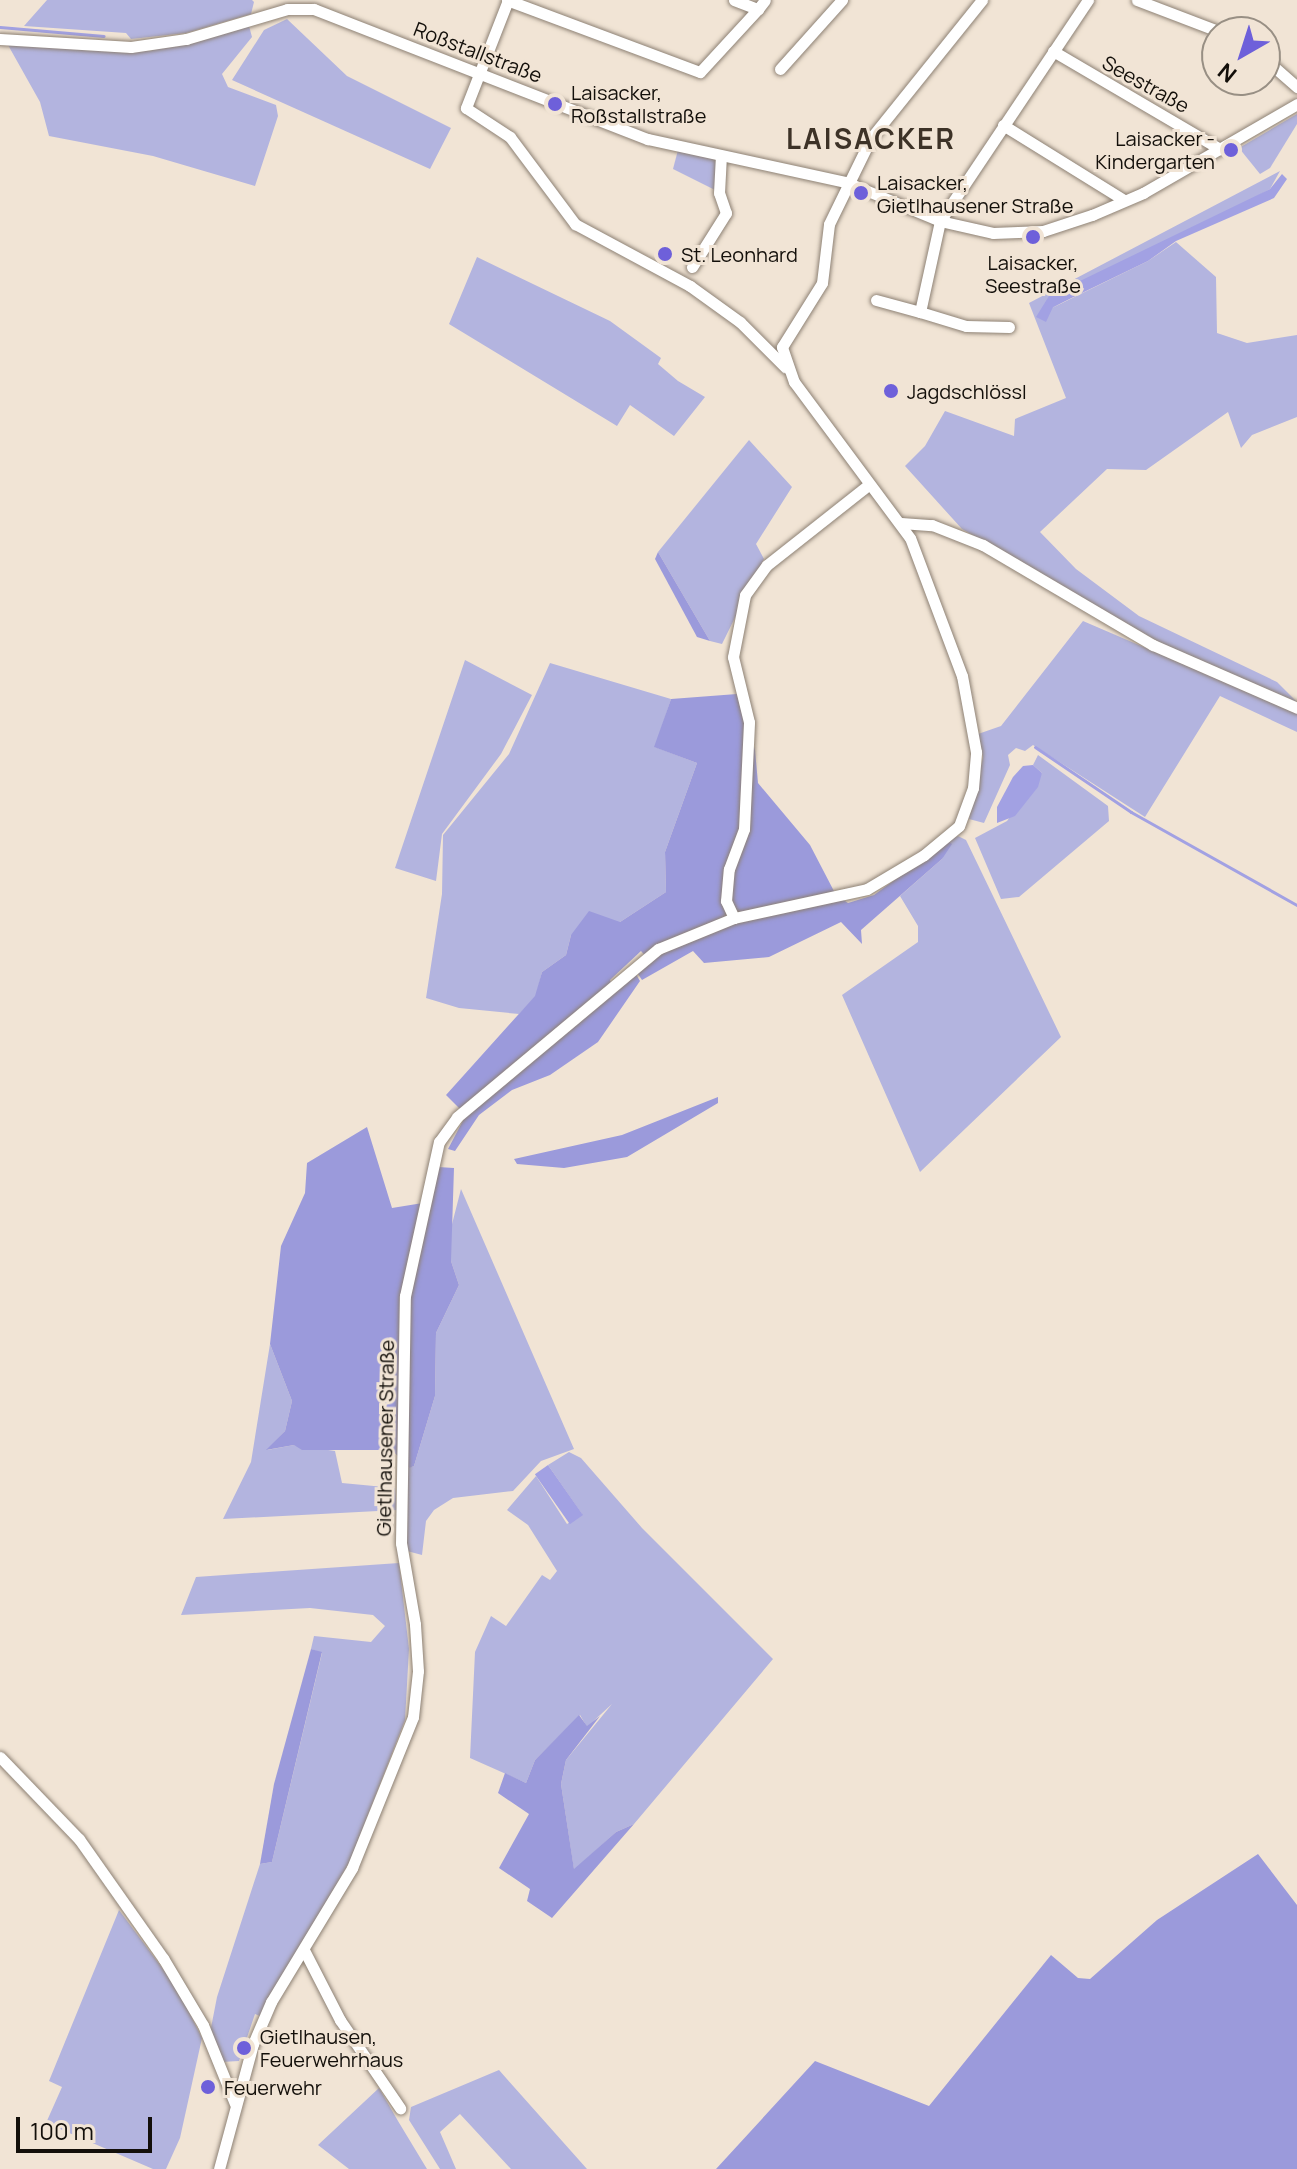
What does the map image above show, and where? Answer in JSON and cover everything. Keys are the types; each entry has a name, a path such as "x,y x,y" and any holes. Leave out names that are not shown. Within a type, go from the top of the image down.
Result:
{"street":[{"path":"477,70 508,0 700,72 761,4"},
{"path":"734,0 761,4"},
{"path":"780,69 842,0"},
{"path":"785,367 782,347 822,283 829,224 846,182 871,138 982,0"},
{"path":"920,312 940,221 1088,0"},
{"path":"1137,0 1201,24"},
{"name":"Roßstallstraße","path":"0,39 131,47 186,39 287,9 314,9 648,139 846,182"},
{"name":"Seestraße","path":"1053,51 1220,149"},
{"name":"Gietlhausener Straße","path":"219,2169 235,2104 271,2002 352,1868 413,1717 418,1671 415,1624 401,1543 405,1296 439,1142 457,1117 634,966 688,933 734,918 867,889 924,855 959,826 973,788 976,752 963,680 936,601 901,523 867,486 785,367 740,322 690,286 575,224 510,137 466,108 477,70"},
{"path":"1281,73 1297,87"},
{"path":"846,182 940,221 993,233 1043,231 1124,200 1297,104"},
{"path":"1003,125 1124,200"},
{"path":"692,267 726,213 719,193 721,157"},
{"path":"876,300 966,326 1009,327"},
{"path":"734,918 726,901 729,869 744,829 749,722 733,657 745,595 767,565 867,486"},
{"path":"901,523 932,525 983,545 1153,645 1297,708"},
{"path":"0,1757 79,1839 163,1958 203,2025 235,2104"},
{"path":"304,1950 340,2020 400,2108"}],"shaded area":[{"path":"47,0 254,2 251,14 186,33 131,39 126,33 24,26"},
{"path":"287,19 347,76 451,128 430,169 232,80 264,30"},
{"path":"249,26 252,37 222,74 228,87 276,105 278,116 255,186 153,156 49,136 40,102 8,45 149,51"},
{"path":"1297,114 1297,124 1270,168 1260,174 1239,148"},
{"path":"678,150 718,159 717,191 673,169"},
{"path":"1280,171 1270,189 1052,308 1148,261 1176,242 1216,277 1217,333 1247,343 1297,335 1297,417 1252,435 1241,448 1228,412 1146,470 1107,469 1040,532 1076,569 1139,616 1277,682 1297,702 1164,645 962,529 905,466 925,446 945,411 1014,436 1015,419 1066,398 1029,303"},
{"path":"1282,174 1287,179 1274,198 1176,241 1148,261 1053,307 1046,322 1036,317 1049,296 1270,189"},
{"path":"477,257 610,321 661,358 658,364 678,381 705,397 674,436 630,405 617,426 449,324"},
{"path":"749,440 792,487 756,544 764,559 722,644 710,641 658,552"},
{"path":"658,552 710,641 697,637 655,559"},
{"path":"1083,621 1297,713 1297,732 1220,696 1145,817 1033,745 1025,751 1016,748 1008,755 1010,765 984,823 969,819 983,757 978,734 1001,726"},
{"path":"465,660 532,695 501,754 442,834 436,881 395,868"},
{"path":"550,663 671,699 655,747 697,763 665,852 666,892 620,922 571,935 566,955 542,972 536,996 519,1014 459,1008 426,998 442,894 443,835 509,754"},
{"path":"737,694 755,750 758,783 810,845 836,895 848,903 874,895 948,841 952,844 942,859 861,930 862,944 841,922 769,957 704,963 693,951 642,980 636,971 649,960 641,951 610,980 612,987 634,971 640,981 598,1042 550,1075 512,1090 479,1115 455,1151 448,1149 466,1115 446,1095 535,996 542,972 566,955 571,935 589,911 620,922 666,892 665,852 697,763 654,747 671,699"},
{"path":"1038,755 1108,806 1109,821 1019,897 1001,899 975,838 1007,821 1042,773 1033,765"},
{"path":"1033,765 1042,773 1038,787 1015,816 997,823 997,807 1013,777 1023,766"},
{"path":"958,836 966,840 1061,1037 920,1172 842,995 918,942 918,926 900,896 942,859 948,841"},
{"path":"718,1097 718,1103 627,1157 564,1168 517,1164 514,1159 622,1135"},
{"path":"367,1127 392,1208 429,1202 438,1167 454,1168 451,1261 459,1285 436,1333 435,1396 414,1466 409,1468 392,1450 302,1450 294,1445 266,1450 285,1431 292,1401 270,1344 281,1246 305,1193 307,1163"},
{"path":"461,1189 574,1449 541,1461 513,1491 453,1498 434,1510 426,1521 422,1555 407,1551 404,1469 414,1466 435,1396 436,1333 459,1285 451,1261 450,1232"},
{"path":"270,1344 292,1401 285,1431 267,1450 294,1445 335,1451 342,1483 395,1488 397,1510 223,1519 251,1462"},
{"path":"569,1452 581,1458 642,1528 773,1659 634,1824 616,1832 574,1870 561,1784 566,1760 612,1704 587,1727 580,1715 535,1760 526,1783 470,1758 475,1652 491,1616 506,1626 542,1575 550,1580 557,1571 528,1525 507,1510 536,1476 567,1524 582,1514 548,1465"},
{"path":"548,1465 583,1515 570,1524 535,1474"},
{"path":"399,1563 409,1649 405,1720 350,1861 260,2016 255,2014 239,2061 221,2062 210,2033 217,1997 260,1864 272,1862 322,1653 311,1649 314,1636 371,1642 385,1626 373,1615 310,1608 181,1615 196,1577"},
{"path":"311,1649 322,1652 272,1862 260,1864 274,1784"},
{"path":"579,1715 587,1726 600,1716 566,1760 561,1784 574,1869 616,1832 634,1824 552,1918 527,1901 530,1889 499,1868 529,1814 498,1793 505,1773 526,1783 535,1760"},
{"path":"1258,1854 1297,1905 1297,2169 716,2169 815,2061 929,2106 1051,1955 1078,1978 1090,1979 1157,1920"},
{"path":"119,1910 177,1988 202,2038 180,2138 166,2169 153,2169 46,2123 62,2087 49,2081"},
{"path":"499,2070 587,2169 511,2169 460,2114 440,2132 456,2169 440,2169 409,2120 411,2107"},
{"path":"379,2088 427,2169 349,2169 318,2145"}],"waterway":[{"path":"0,27 104,36"},
{"path":"1035,747 1131,812 1297,905"}],"place":[{"name":"Laisacker, Roßstallstraße","path":"555,104"},
{"name":"Laisacker - Kindergarten","path":"1231,150"},
{"name":"Laisacker, Gietlhausener Straße","path":"861,193"},
{"name":"Laisacker, Seestraße","path":"1033,237"},
{"name":"St. Leonhard","path":"665,254"},
{"name":"Jagdschlössl","path":"891,391"},
{"name":"Gietlhausen, Feuerwehrhaus","path":"244,2048"},
{"name":"Feuerwehr","path":"208,2087"}],"district":[{"name":"LAISACKER","path":"871,138"}]}
